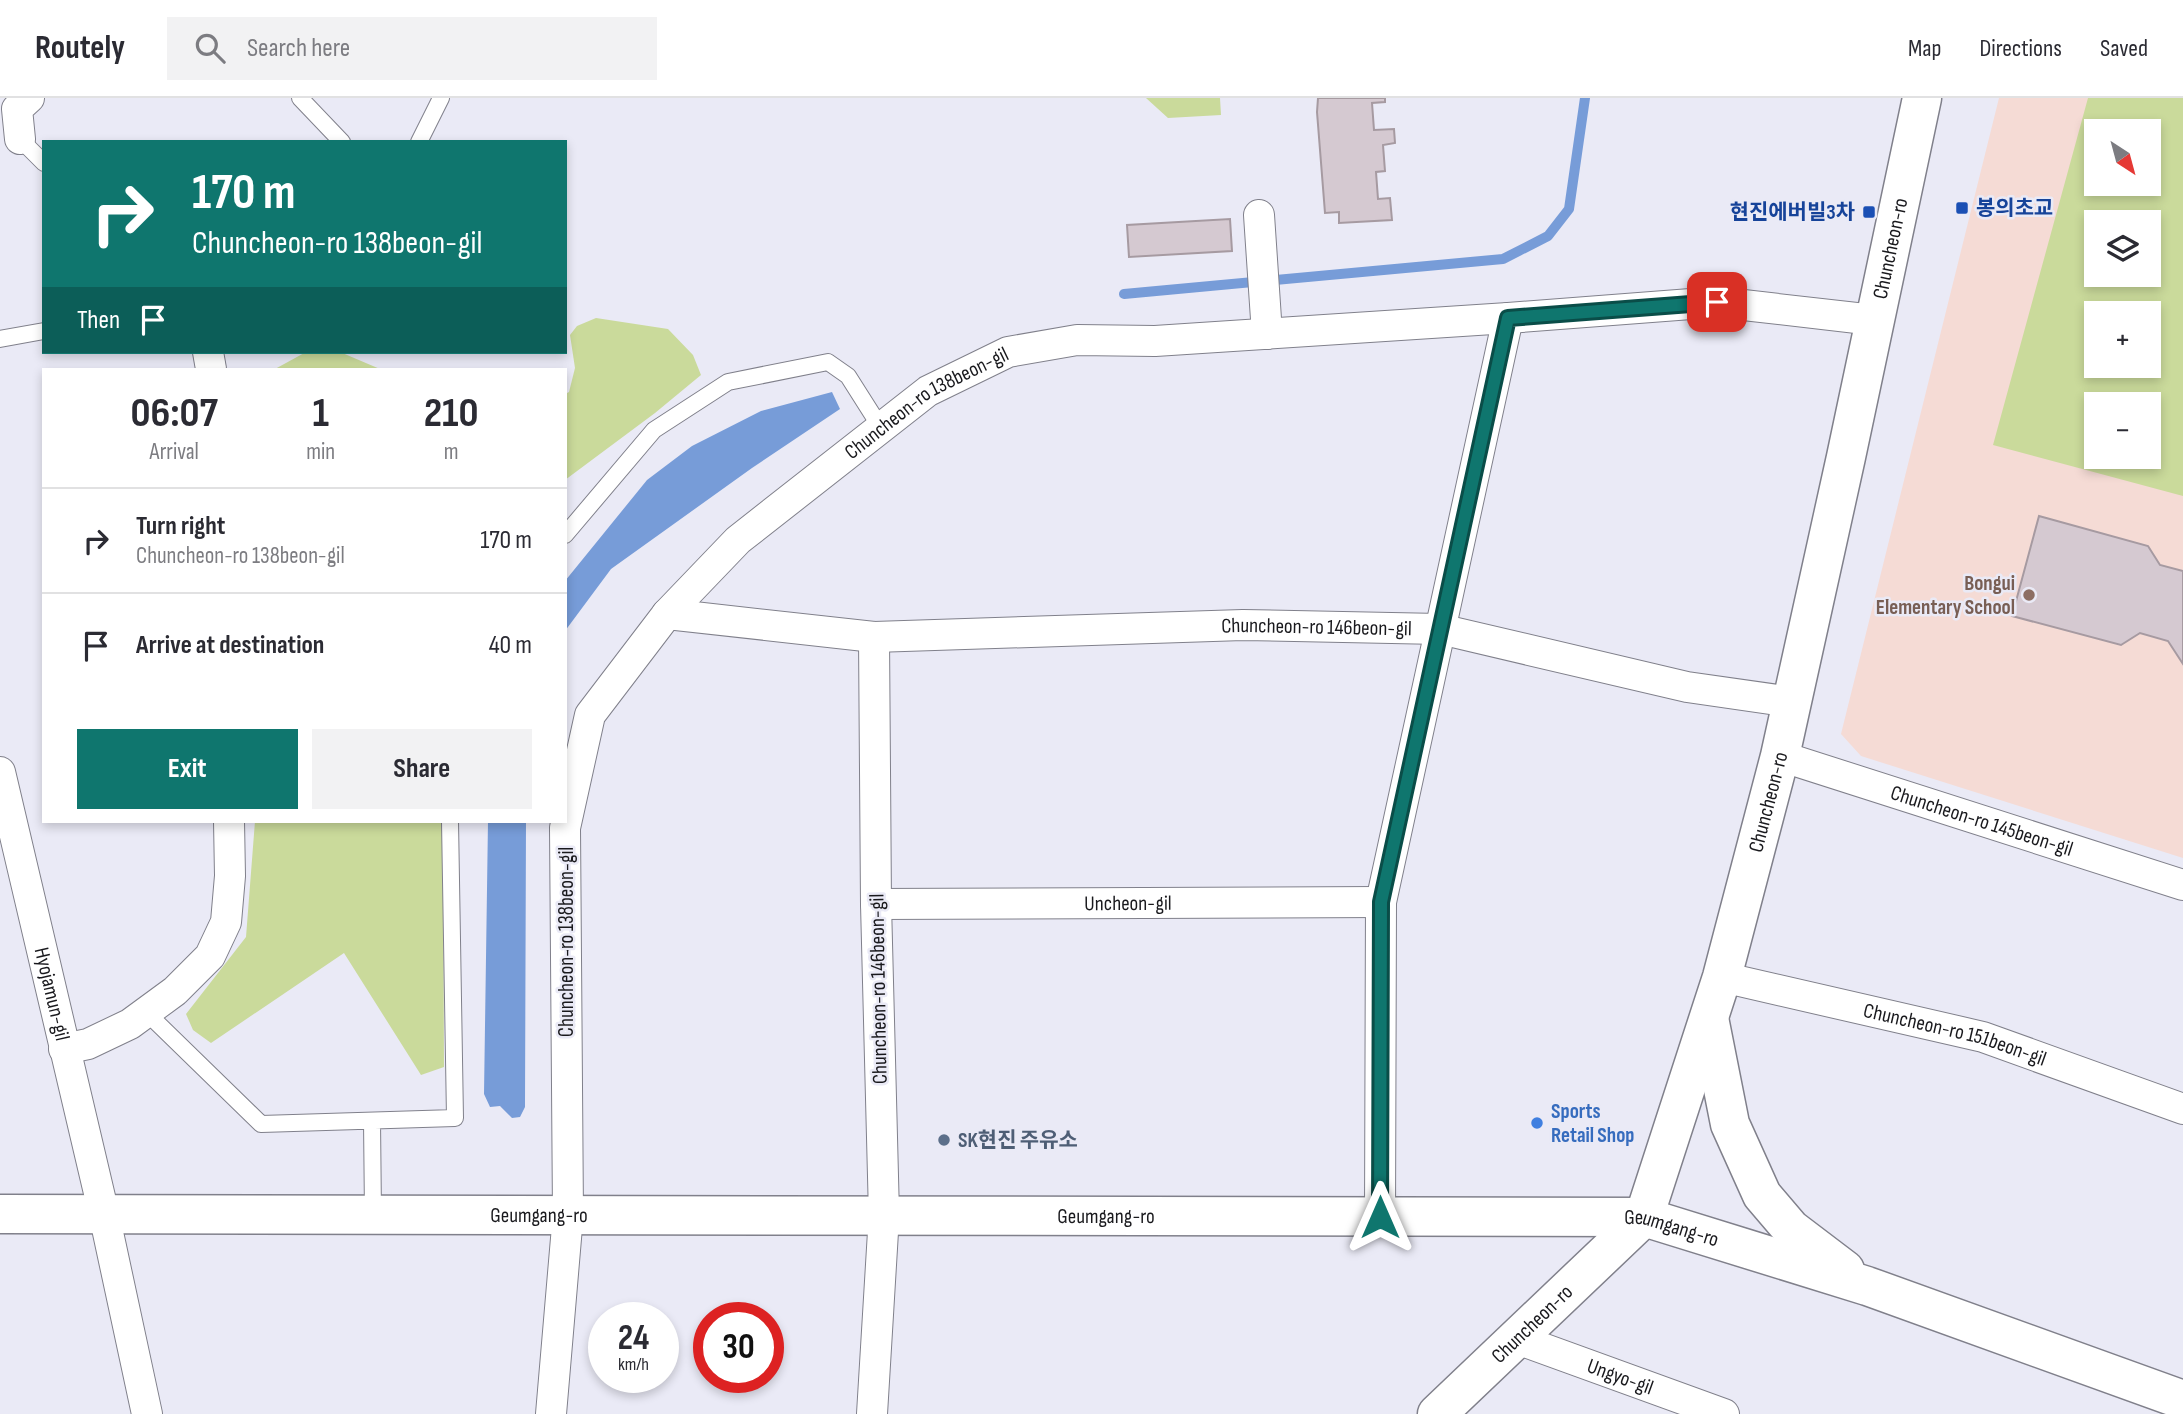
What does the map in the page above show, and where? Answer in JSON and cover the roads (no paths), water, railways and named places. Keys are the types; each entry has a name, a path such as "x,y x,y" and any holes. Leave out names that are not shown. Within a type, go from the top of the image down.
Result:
{"street":[{"path":"20,139 17,109 29,98"},
{"name":"Chuncheon-ro","path":"1437,1414 1644,1217 1722,977 1780,756 1922,98"},
{"path":"1259,215 1267,334"},
{"name":"Chuncheon-ro 138beon-gil","path":"567,819 590,715 667,614 738,540 928,391 1008,352 1077,340 1154,341 1717,302 1874,320"},
{"path":"1380,1217 1381,902 1508,318"},
{"name":"Chuncheon-ro 146beon-gil","path":"667,614 874,637 1243,625 1440,629 1687,687 1792,702"},
{"name":"Chuncheon-ro 146beon-gil","path":"873,1414 884,1215 876,904 874,637"},
{"name":"Chuncheon-ro 145beon-gil","path":"1780,756 2183,886"},
{"name":"Hyojamun-gil","path":"0,772 104,1214 147,1414"},
{"path":"64,1049 88,1044 130,1024 175,991 211,956 226,922 230,876 229,823"},
{"name":"Chuncheon-ro 138beon-gil","path":"551,1414 568,1215 566,823"},
{"name":"Uncheon-gil","path":"876,904 1381,902"},
{"name":"Chuncheon-ro 151beon-gil","path":"1722,977 1983,1037 2183,1109"},
{"path":"1709,1018 1730,1124 1762,1195 1791,1229 1867,1286"},
{"name":"Geumgang-ro","path":"0,1214 1644,1217 1867,1286 2183,1400"},
{"name":"Ungyo-gil","path":"1517,1339 1724,1414"}],"lane":[{"path":"300,98 340,140"},
{"path":"420,140 441,98"},
{"path":"20,139 42,161"},
{"path":"0,339 42,331"},
{"path":"567,533 654,430 728,382 828,362 848,376 881,428"},
{"path":"146,1012 261,1124 455,1118 450,823"},
{"path":"372,1121 373,1214"}],"water":[{"path":"832,392 840,409 611,569 567,628 567,579 647,480 692,446 761,411"},
{"path":"488,823 526,823 525,1107 520,1117 512,1118 500,1106 490,1107 484,1094"}],"waterway":[{"path":"1124,294 1503,259 1548,236 1569,209 1585,98"}],"place":[{"name":"봉의초교","path":"1962,208"},
{"name":"현진에버빌3차","path":"1869,212"},
{"name":"Bongui Elementary School","path":"2029,595"},
{"name":"Sports Retail Shop","path":"1537,1123"},
{"name":"SK현진 주유소","path":"944,1140"}]}
